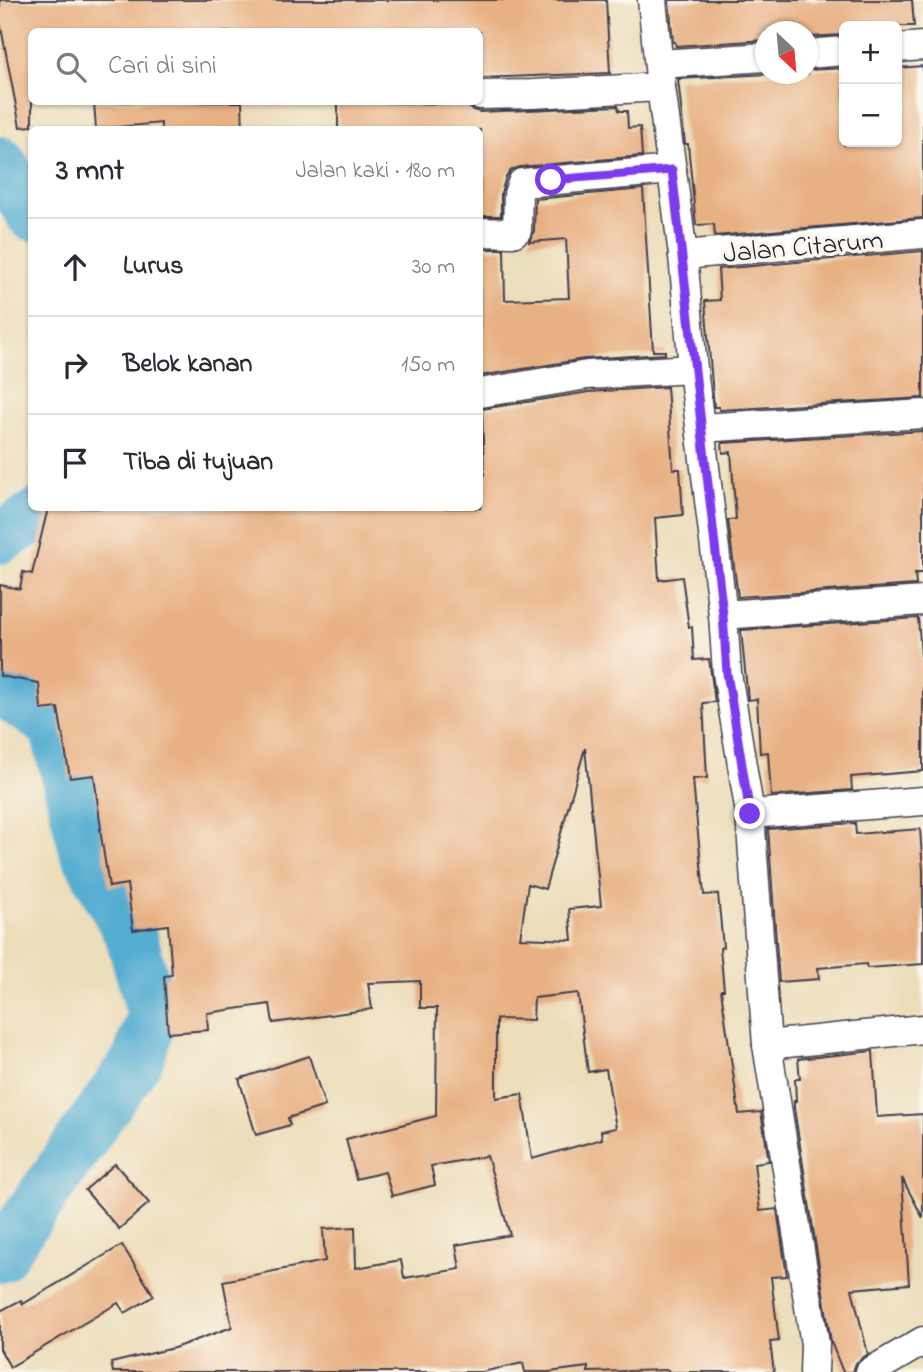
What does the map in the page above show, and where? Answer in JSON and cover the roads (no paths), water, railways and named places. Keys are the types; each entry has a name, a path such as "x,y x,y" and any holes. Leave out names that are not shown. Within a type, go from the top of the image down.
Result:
{"street":[{"path":"652,0 683,255 727,673 750,814 767,1045 815,1344 814,1372"},
{"path":"902,48 923,46"},
{"path":"818,53 839,51"},
{"path":"483,95 533,94 755,59"},
{"path":"483,232 513,233 517,230 518,194 522,183 672,170"},
{"name":"Jalan Citarum","path":"683,255 923,234"},
{"path":"483,392 587,375 693,369"},
{"path":"701,428 923,415"},
{"path":"723,615 923,601"},
{"path":"750,814 923,802"},
{"path":"767,1045 923,1028"},
{"path":"870,1372 923,1341"}],"waterway":[{"path":"0,162 28,208"},
{"path":"0,538 43,511"},
{"path":"0,689 55,726 85,850 131,936 153,1014 138,1059 0,1257"}]}
